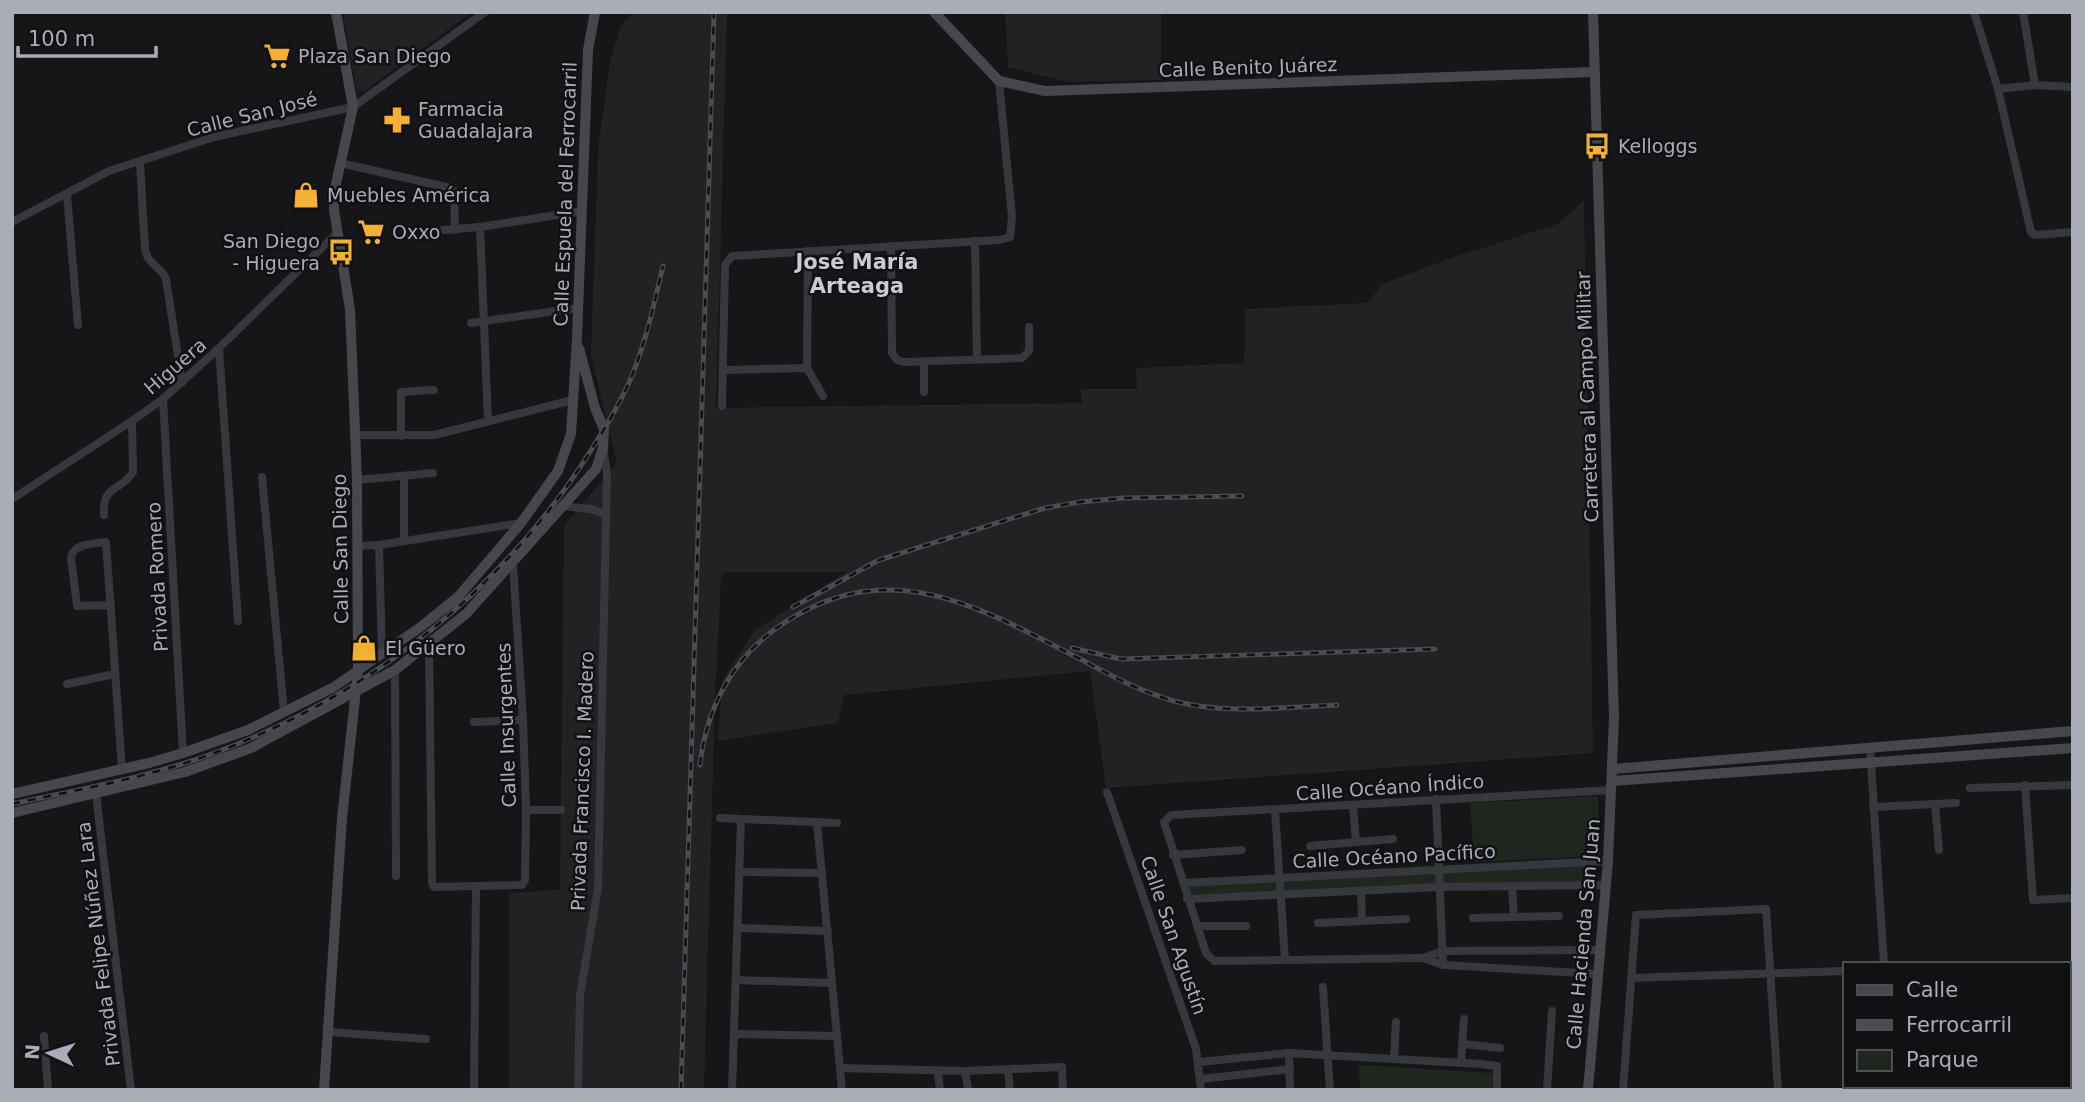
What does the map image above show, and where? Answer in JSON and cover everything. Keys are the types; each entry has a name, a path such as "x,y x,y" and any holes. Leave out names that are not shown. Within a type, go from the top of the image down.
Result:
{"street":[{"name":"Calle San Diego","path":"324,1090 342,818 358,672 357,480 351,309 334,193 353,107 336,12"},
{"name":"Calle San José","path":"12,222 109,171 214,137 353,107 485,12"},
{"name":"Calle Espuela del Ferrocarril","path":"12,794 183,753 248,730 285,712 358,672 458,597 522,523 562,464 571,434 588,50 595,12"},
{"path":"722,406 725,265 732,256 999,240 1010,237 1012,217 999,81 934,12"},
{"name":"Carretera al Campo Militar","path":"1593,12 1610,559 1612,785"},
{"path":"1974,12 1998,89 2031,232 2035,235 2073,232"},
{"path":"2023,12 2035,85"},
{"name":"Calle Benito Juárez","path":"999,81 1045,92 1594,72"},
{"path":"1998,89 2035,85 2073,87"},
{"path":"140,162 145,250 150,264 164,273 166,279 182,382"},
{"path":"340,163 451,188 454,191 455,230"},
{"path":"67,195 78,325"},
{"path":"443,230 582,211"},
{"path":"480,227 488,421"},
{"name":"Higuera","path":"12,499 163,398 219,348 338,232"},
{"path":"975,241 977,359"},
{"path":"891,246 892,353 897,360 904,362 1022,358 1028,351 1029,327"},
{"path":"808,251 807,368 823,396"},
{"path":"471,323 578,309"},
{"name":"Calle Espuela del Ferrocarril","path":"577,338 604,429 603,448"},
{"path":"219,348 238,621"},
{"path":"924,361 924,392"},
{"path":"724,370 807,368"},
{"path":"401,436 401,392 434,390"},
{"name":"Privada Romero","path":"163,398 183,753"},
{"path":"355,435 434,435 573,400"},
{"path":"104,515 103,502 106,495 130,478 133,472 132,421"},
{"path":"12,813 185,772 251,748 396,670 466,614 513,564 596,469 603,448"},
{"name":"Privada Francisco I. Madero","path":"578,1090 580,995 598,888 607,474 603,448"},
{"path":"357,480 433,473"},
{"path":"261,477 285,712"},
{"path":"404,477 404,541"},
{"path":"562,506 591,509 606,515"},
{"path":"358,546 522,523"},
{"path":"111,605 77,606 71,558 76,547 106,542 111,605 122,769"},
{"path":"379,545 382,655"},
{"name":"Calle Insurgentes","path":"476,888 522,885 525,880 523,720 513,564"},
{"path":"429,645 432,883 435,887 476,888 474,1090"},
{"path":"396,670 396,876"},
{"path":"67,684 115,674"},
{"path":"474,722 523,720"},
{"path":"1613,769 2073,731"},
{"path":"1870,748 1884,962"},
{"path":"1612,785 1871,762 2073,748"},
{"name":"Calle Océano Índico","path":"1173,855 1164,822 1171,815 1353,805 1612,785"},
{"name":"Calle Hacienda San Juan","path":"1588,1090 1612,785"},
{"path":"2025,785 2034,900 2073,898"},
{"path":"1970,788 2073,785"},
{"name":"Calle San Agustín","path":"1107,792 1199,1062 1201,1090"},
{"name":"Privada Felipe Núñez Lara","path":"96,794 131,1090"},
{"path":"1436,799 1443,965"},
{"path":"1873,807 1956,803"},
{"path":"1936,804 1939,850"},
{"path":"1353,805 1356,842"},
{"name":"Privada Francisco I. Madero","path":"526,810 561,810"},
{"path":"1275,810 1285,960"},
{"path":"720,818 836,823"},
{"path":"732,1090 741,819"},
{"path":"817,822 842,1090"},
{"path":"1310,846 1393,839"},
{"path":"1242,849 1173,855 1206,953 1214,961 1423,958 1443,951 1600,950"},
{"name":"Calle Océano Pacífico","path":"1183,883 1608,861"},
{"path":"740,872 822,873"},
{"name":"Calle Océano Pacífico","path":"1187,899 1440,887 1606,885"},
{"path":"1513,887 1514,916"},
{"path":"1361,891 1362,921"},
{"path":"1623,1090 1636,915 1766,909 1778,1090"},
{"path":"1473,918 1559,916"},
{"path":"1318,923 1406,919"},
{"path":"1197,926 1247,926"},
{"path":"738,928 828,931"},
{"path":"1423,958 1443,965 1598,974"},
{"path":"1631,978 1843,971"},
{"path":"736,980 831,983"},
{"path":"1323,987 1330,1090"},
{"path":"1547,1090 1552,1011"},
{"path":"1461,1062 1464,1019"},
{"path":"1394,1058 1396,1022"},
{"path":"328,1032 426,1039"},
{"path":"734,1034 837,1036"},
{"path":"44,1035 48,1090"},
{"path":"1463,1044 1500,1048"},
{"path":"1289,1053 1290,1090"},
{"path":"1199,1062 1289,1053 1461,1062 1497,1066 1497,1090"},
{"path":"840,1068 938,1071 1062,1068 1063,1090"},
{"path":"1201,1079 1290,1069"},
{"path":"1008,1070 1010,1090"},
{"path":"938,1071 940,1090"},
{"path":"965,1071 968,1090"}],"shaded area":[{"path":"343,12 472,12 365,91 356,89"},
{"path":"634,12 727,12 716,408 1082,403 1081,389 1137,389 1136,368 1244,363 1245,309 1368,303 1382,284 1451,258 1558,224 1584,200 1593,753 1106,788 1090,671 844,695 837,723 718,741 722,681 754,631 846,572 725,572 721,577 715,697 704,1090 509,1090 509,893 560,890 564,526 617,463 591,356 598,150 610,61 621,26"},
{"path":"1005,12 1161,12 1161,80 1068,82 1008,67"}],"green space":[{"path":"1598,796 1600,856 1474,862 1470,803"},
{"path":"1595,865 1595,881 1189,895 1187,887 1440,870"},
{"path":"1359,1065 1493,1073 1493,1090 1360,1090"}],"railway":[{"path":"681,1090 714,12"},
{"path":"12,804 90,788 217,752 274,728 328,700 381,667 430,631 476,590 519,546 558,498 593,447 618,405 636,364 663,266"},
{"path":"793,607 879,560 1045,508 1124,498 1242,496"},
{"path":"700,765 708,725 715,706 734,671 747,655 778,627 818,604 857,593 895,590 933,595 970,606 1127,683 1174,701 1234,709 1337,705"},
{"path":"1072,648 1121,659 1435,649"}],"place":[{"name":"Plaza San Diego","path":"277,56"},
{"name":"Farmacia Guadalajara","path":"397,120"},
{"name":"Kelloggs","path":"1597,146"},
{"name":"Muebles América","path":"306,195"},
{"name":"Oxxo","path":"371,232"},
{"name":"San Diego - Higuera","path":"341,252"},
{"name":"El Güero","path":"364,648"}],"district":[{"name":"José María Arteaga","path":"857,274"}]}
